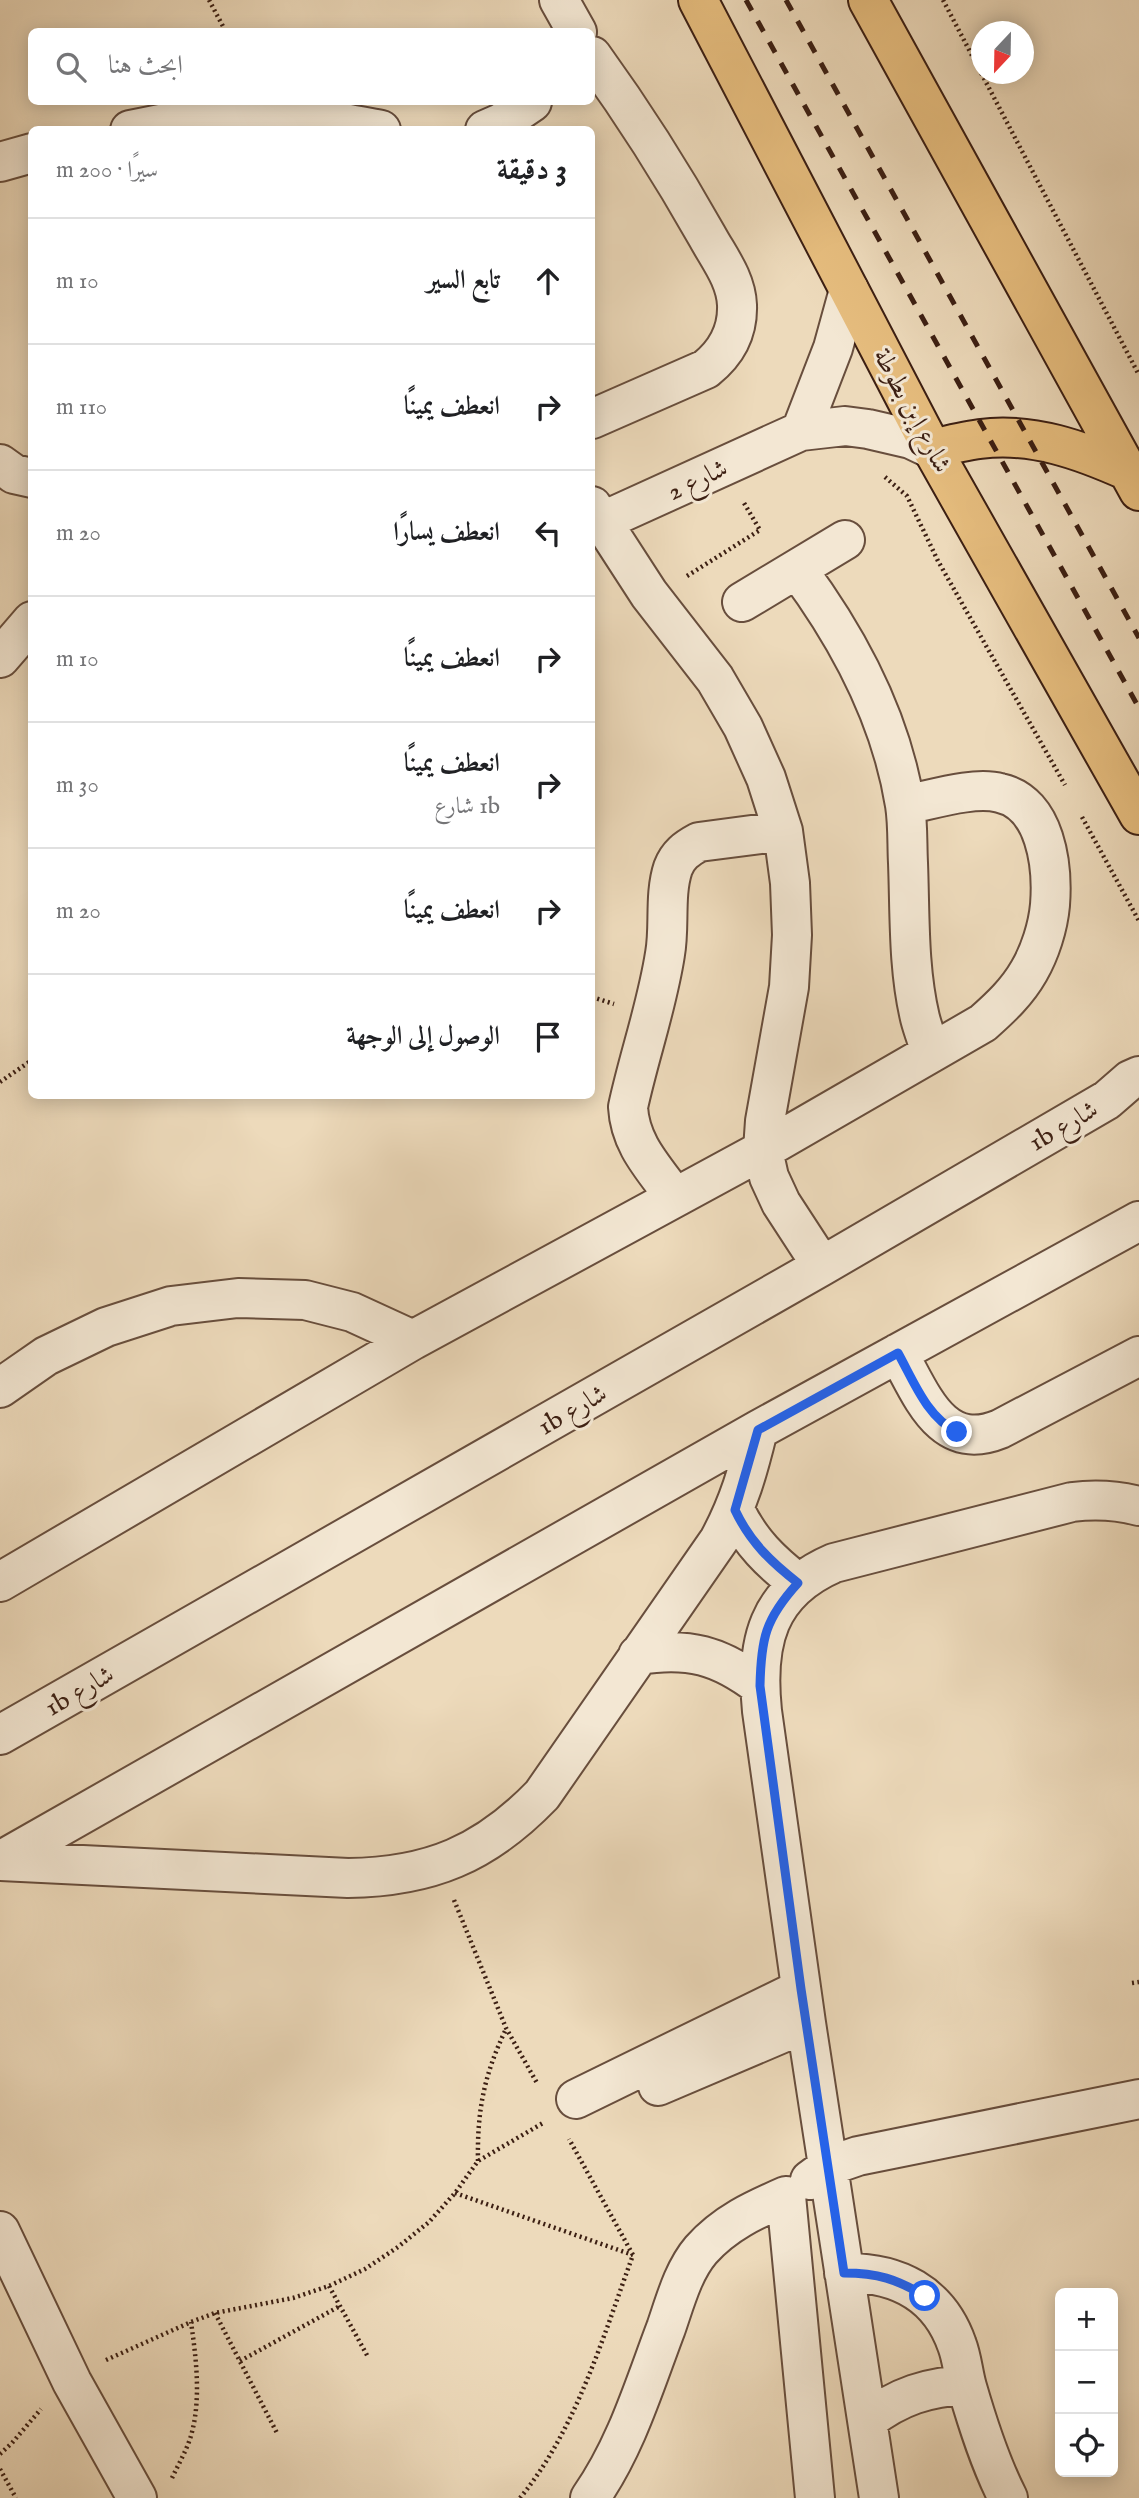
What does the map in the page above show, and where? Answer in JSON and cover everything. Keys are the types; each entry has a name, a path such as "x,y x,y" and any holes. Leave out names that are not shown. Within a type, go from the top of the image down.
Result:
{"main road":[{"name":"شارع إبن بطوطة","path":"698,0 932,449 1139,815"},
{"path":"868,0 1133,481"},
{"path":"932,449 982,438 1032,439 1081,450 1133,481"}],"street":[{"path":"559,0 575,28"},
{"path":"595,60 623,98 681,189 728,273 734,287 737,310 734,333 727,347 706,369 595,418"},
{"path":"494,126 528,105"},
{"path":"157,126 211,118 270,115 312,118 358,126"},
{"path":"0,162 28,154"},
{"path":"801,431 833,348 849,290"},
{"name":"شارع 2","path":"595,519 801,431 845,426 868,429 911,439 932,449"},
{"path":"0,464 14,474 28,477"},
{"path":"595,519 715,679 743,727 766,778 783,831 791,896 789,987 765,1121 763,1150 769,1177 781,1203 822,1266"},
{"path":"742,602 845,540"},
{"path":"797,569 827,609 852,652 873,697 890,744 905,805 914,981 920,1018 931,1053"},
{"path":"0,658 28,626"},
{"path":"0,1582 413,1340 763,1150 983,1023 1009,1000 1029,971 1043,940 1050,906 1049,871 1037,821 1027,808 1014,798 999,792 983,791 905,805"},
{"path":"674,1196 639,1150 629,1122 628,1107 666,951 672,871 677,859 686,849 699,842 783,831"},
{"name":"1b شارع","path":"0,1735 822,1266 1123,1099 1130,1080 1139,1076"},
{"path":"0,1861 758,1430 1139,1221"},
{"path":"0,1388 46,1356 106,1327 171,1306 238,1298 305,1300 352,1312 413,1340"},
{"path":"898,1353 933,1414 944,1425 972,1436 986,1435 1000,1429 1139,1356"},
{"path":"0,1861 379,1878 409,1874 469,1853 520,1818 542,1795 719,1540 735,1510 758,1430"},
{"path":"881,2492 803,2006 760,1686 760,1658 766,1630 779,1604 798,1583 834,1563 1072,1502 1096,1499 1139,1506"},
{"path":"735,1510 752,1542 798,1583"},
{"path":"638,1655 663,1651 690,1652 715,1658 760,1686"},
{"path":"567,2109 803,2006"},
{"path":"590,2498 616,2455 683,2282 699,2252 723,2228 751,2211 786,2196 829,2166 858,2156 1139,2099"},
{"path":"786,2196 816,2498"},
{"path":"0,2231 72,2382 153,2493"},
{"path":"844,2273 870,2273 899,2281 925,2296 945,2319 958,2345 985,2444 1008,2498"},
{"path":"868,2420 887,2405 912,2393 939,2386 967,2385"}],"path":[{"path":"209,0 224,28"},
{"path":"943,0 1139,375"},
{"path":"881,474 907,496 938,561 1067,790"},
{"path":"1080,813 1139,921"},
{"path":"0,1082 28,1063"},
{"path":"440,1865 506,2028 567,2109 633,2255 586,2384 538,2476 520,2498"},
{"path":"1132,1983 1139,1982"},
{"path":"478,2161 482,2092 506,2028"},
{"path":"0,2454 50,2400 104,2361 215,2313 293,2298 329,2286 365,2269 429,2222 455,2193 478,2161 545,2122"},
{"path":"455,2193 633,2255"},
{"path":"329,2286 368,2357"},
{"path":"240,2361 340,2306"},
{"path":"215,2313 277,2433"},
{"path":"153,2493 192,2433 197,2376 191,2322"},
{"path":"0,2469 16,2498"}],"railway":[{"path":"746,0 1139,708"},
{"path":"786,0 1139,638"}],"route":[{"path":"925,2296 899,2281 870,2273 844,2273 801,1989 760,1686 760,1658 766,1630 779,1604 798,1583 752,1542 735,1510 758,1430 898,1353 933,1414 944,1425 957,1432"}]}
